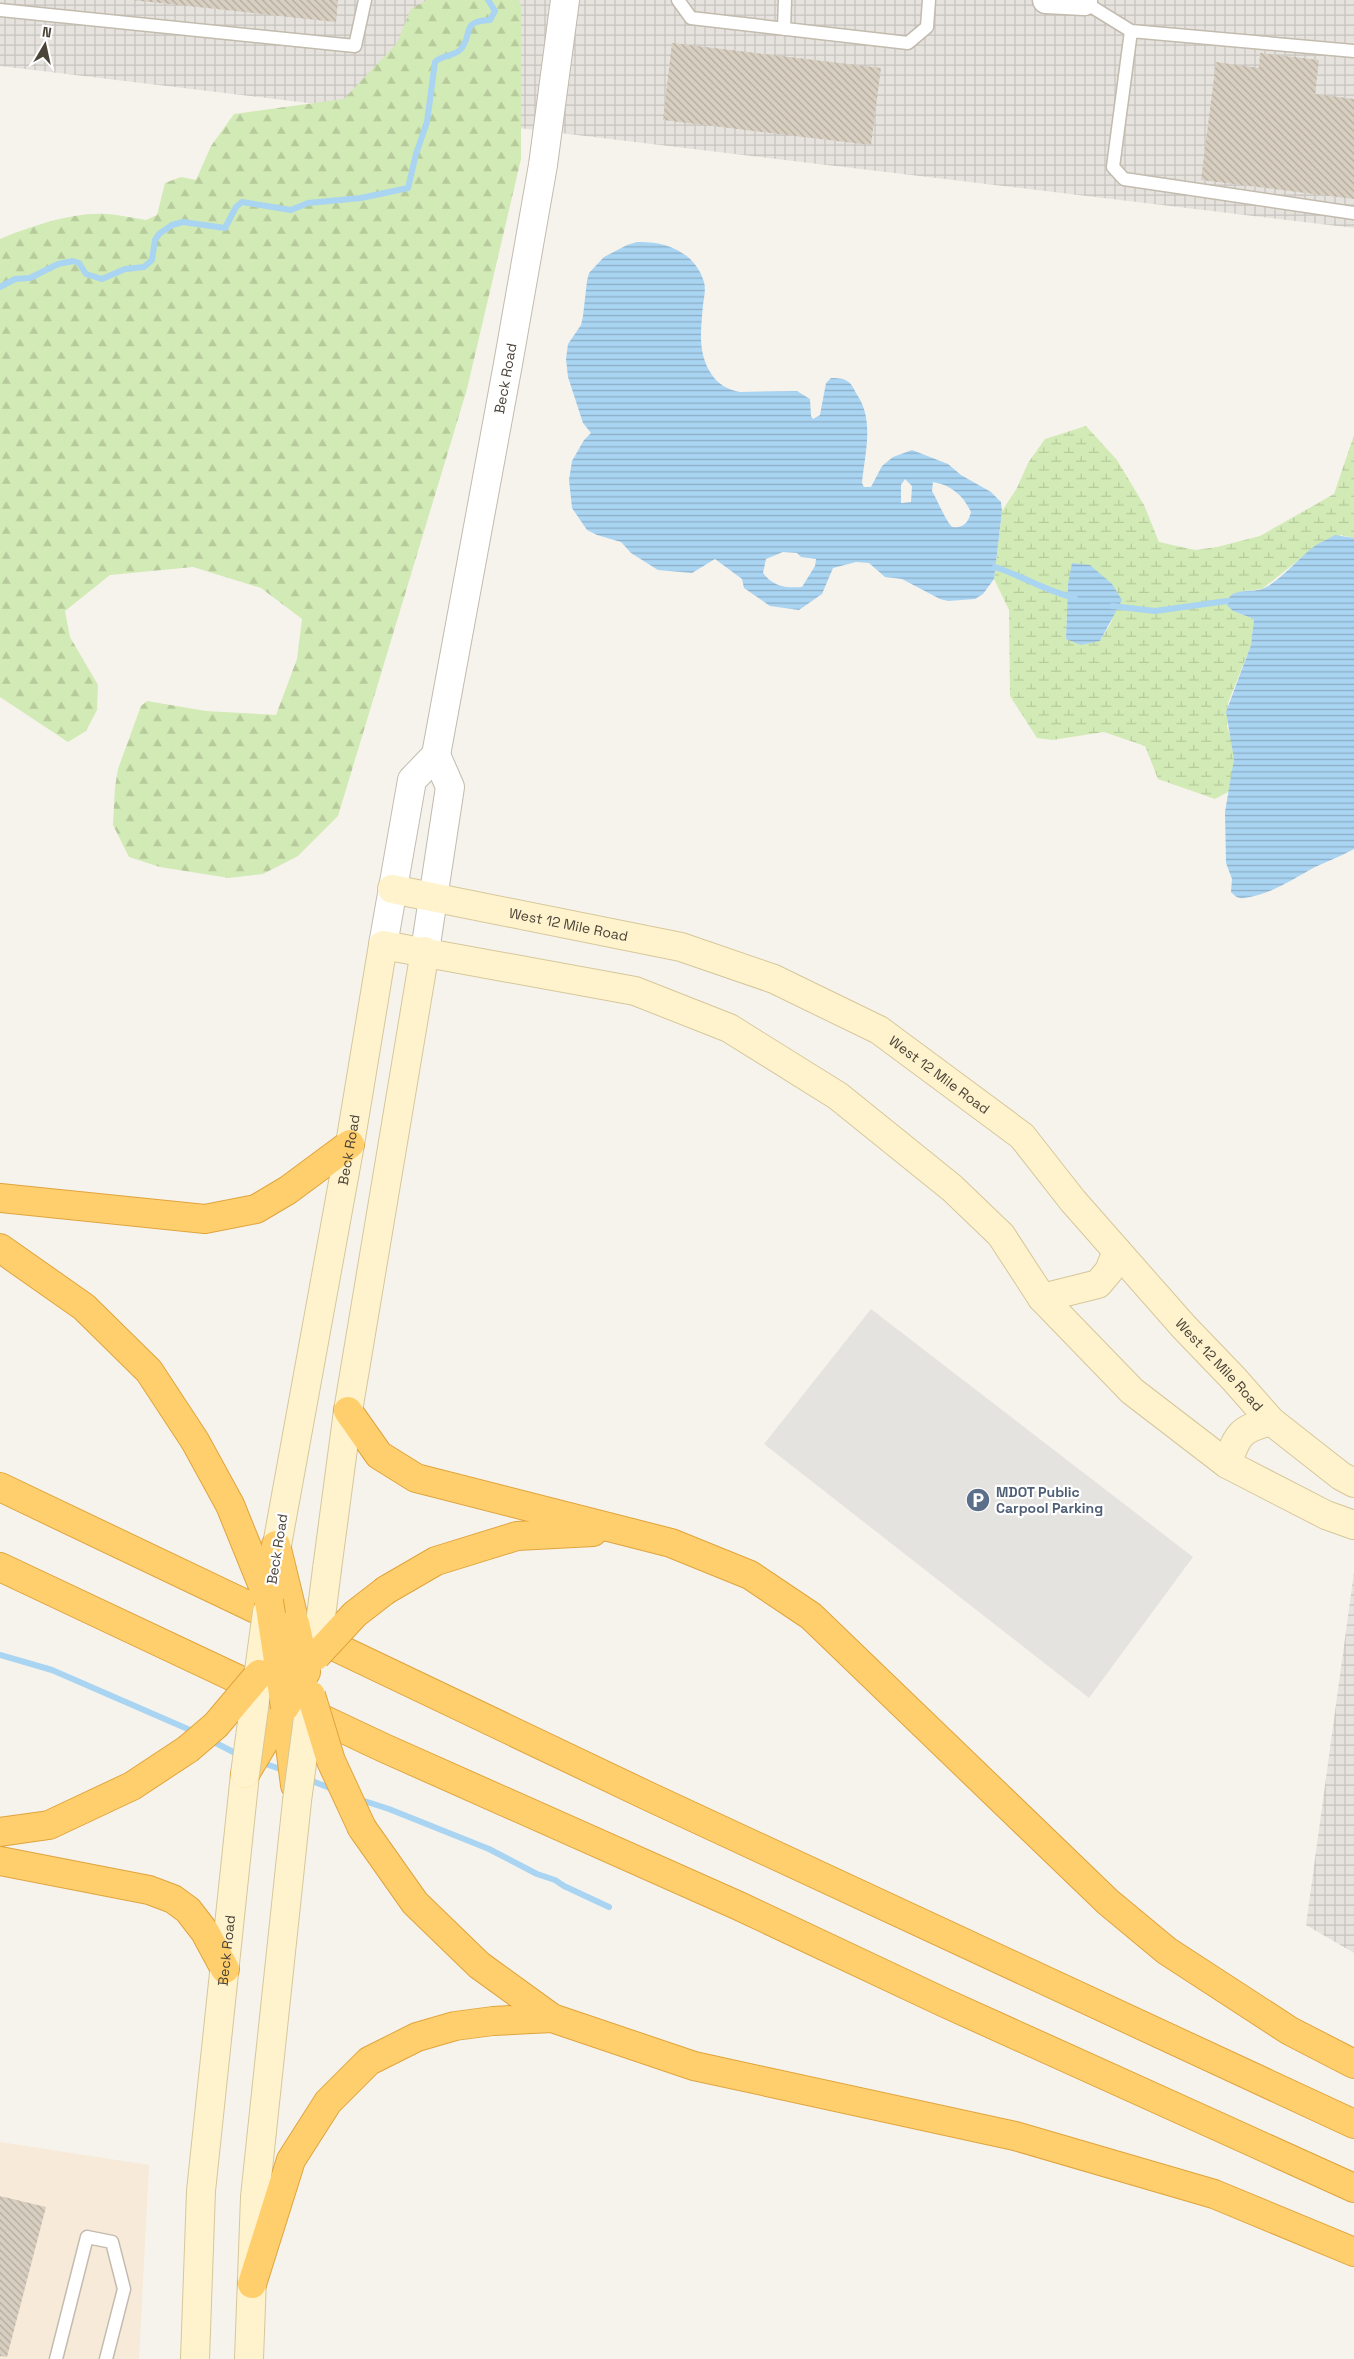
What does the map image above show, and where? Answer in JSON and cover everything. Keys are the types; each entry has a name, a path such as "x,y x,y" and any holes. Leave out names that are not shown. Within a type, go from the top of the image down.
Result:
{"highway":[{"path":"0,1198 204,1219 256,1208 288,1190 350,1144"},
{"path":"0,1248 84,1307 149,1371 195,1441 230,1505 269,1601 297,1801"},
{"path":"348,1411 379,1455 416,1478 671,1543 750,1575 811,1616 1087,1882 1167,1951 1290,2031 1354,2064"},
{"path":"0,1487 658,1801 1354,2124"},
{"path":"245,1774 285,1707 355,1614 386,1590 436,1562 517,1536 590,1531 671,1543"},
{"path":"276,1545 295,1623 311,1674 332,1761 362,1828 416,1903 479,1966 552,2018 694,2066 1014,2136 1214,2194 1354,2252"},
{"path":"0,1567 384,1748 739,1906 954,2007 1354,2188"},
{"path":"0,1832 49,1825 132,1786 188,1749 216,1725 259,1674 295,1623 327,1569"},
{"path":"0,1862 149,1890 173,1899 188,1910 205,1932 225,1968"},
{"path":"252,2284 291,2160 328,2102 369,2061 417,2037 455,2026 493,2021 552,2018"}],"main road":[{"name":"West 12 Mile Road","path":"392,889 681,947 774,979 879,1030 1022,1136 1073,1201 1271,1421 1341,1476 1354,1483"},
{"path":"382,945 425,951 635,991 729,1028 838,1096 952,1188 1001,1235 1042,1298 1132,1392 1227,1464 1326,1515 1354,1525"},
{"name":"Beck Road","path":"195,2359 201,2191 245,1774 276,1545 350,1144 382,945"},
{"path":"249,2359 255,2197 311,1674 348,1411 425,951"},
{"path":"1042,1298 1098,1284 1109,1271 1117,1251"},
{"path":"1227,1464 1236,1440 1248,1427 1271,1421"}],"street":[{"name":"Beck Road","path":"382,945 412,780 436,755 533,222 565,0"},
{"path":"1046,0 1086,1"},
{"path":"425,951 450,787 436,755"}],"lane":[{"path":"0,10 355,46 364,0"},
{"path":"678,0 691,18 908,43 927,27 929,0"},
{"path":"784,28 785,0"},
{"path":"1086,1 1131,31 1354,51"},
{"path":"1131,31 1113,167 1124,179 1354,213"},
{"path":"56,2359 87,2237 112,2242 124,2289 106,2359"}],"shaded area":[{"path":"0,0 1354,0 1354,228 0,66"},
{"name":"MDOT Public Carpool Parking","path":"871,1309 1193,1557 1089,1698 764,1444"},
{"path":"1354,1572 1354,1953 1306,1925"},
{"path":"0,2142 149,2165 139,2359 0,2359"}],"green space":[{"path":"427,0 519,0 521,6 521,159 467,389 338,816 298,856 263,874 229,878 160,867 129,857 113,825 115,787 118,769 141,706 147,701 206,711 276,715 297,659 302,619 261,588 193,567 110,575 65,611 70,637 98,685 97,710 86,731 68,742 0,697 0,239 25,229 80,215 107,214 146,220 157,215 165,183 181,177 196,180 211,146 234,114 344,99 397,43 411,9"},
{"path":"1086,426 1117,460 1144,505 1159,542 1195,550 1217,547 1260,536 1334,494 1354,435 1354,538 1341,535 1301,558 1262,589 1243,591 1230,596 1233,611 1254,619 1251,645 1228,703 1227,726 1233,746 1234,759 1230,791 1215,799 1158,779 1145,746 1104,732 1052,740 1037,738 1010,696 1009,610 994,579 1002,511 1017,488 1028,463 1045,439","holes":["1068,584 1112,621 1100,641 1066,639"]}],"water":[{"path":"637,242 648,242 669,246 678,250 694,263 705,285 701,332 702,350 707,367 717,381 724,386 740,392 797,391 810,399 811,416 813,419 820,415 826,383 831,378 844,379 850,383 862,403 867,425 862,483 864,487 871,487 882,466 893,457 912,450 948,464 961,475 991,492 1001,502 1002,511 994,579 983,594 975,599 948,601 940,599 902,579 885,577 869,563 856,562 833,568 822,594 799,610 770,606 744,588 742,579 715,559 692,573 658,570 631,553 621,542 587,530 572,508 569,480 572,461 584,440 591,433 583,423 568,377 566,359 568,344 581,325 589,273 604,257","holes":["905,479 912,486 911,502 901,503 901,485","933,482 951,488 956,492 971,512 965,524 960,527 952,527 932,491","783,552 797,553 801,557 816,559 815,566 802,587 780,586 767,578 763,573 766,559"]},
{"path":"1335,535 1354,538 1354,849 1263,894 1240,898 1231,892 1232,879 1226,863 1225,812 1234,759 1226,712 1251,645 1254,619 1233,611 1227,605 1228,599 1235,593 1258,590 1268,586 1281,577 1313,547"},
{"path":"1072,563 1090,565 1112,584 1122,600 1100,641 1081,645 1066,639 1068,584"}],"building":[{"path":"132,0 338,0 336,22"},
{"path":"672,43 881,68 871,145 663,120"},
{"path":"1260,53 1319,60 1315,94 1354,99 1354,199 1201,180 1216,62 1259,68"},
{"path":"0,2196 46,2207 7,2357 0,2356"}],"waterway":[{"path":"0,287 15,279 30,278 58,264 73,261 79,263 86,274 102,279 125,269 144,267 152,260 155,240 159,234 172,225 183,222 225,228 236,207 242,202 291,210 308,203 361,198 408,188 416,154 427,122 435,62 460,50 474,23 490,20 495,11 488,0"},
{"path":"995,567 1075,598"},
{"path":"1112,606 1155,611 1227,601"},
{"path":"0,1655 52,1670 197,1733"},
{"path":"210,1740 241,1756"},
{"path":"260,1762 286,1771"},
{"path":"307,1779 335,1790"},
{"path":"358,1799 389,1809 489,1849 537,1874 555,1880 609,1907"}],"place":[{"name":"MDOT Public Carpool Parking","path":"978,1500"}]}
